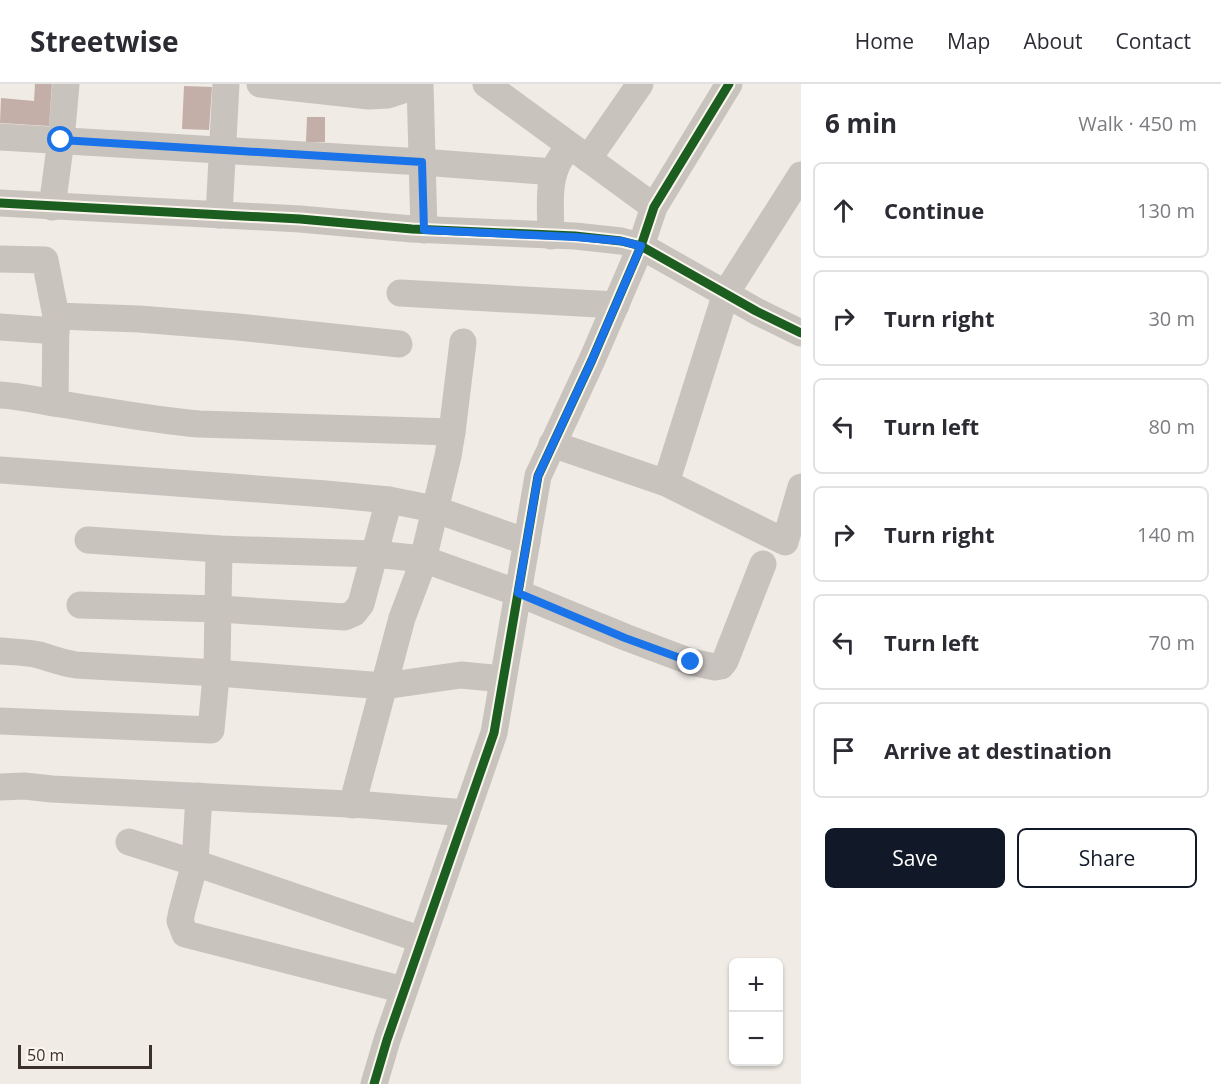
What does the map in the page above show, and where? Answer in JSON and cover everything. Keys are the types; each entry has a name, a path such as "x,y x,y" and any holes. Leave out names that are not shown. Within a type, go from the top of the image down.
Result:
{"street":[{"path":"52,207 66,84"},
{"path":"219,215 226,84"},
{"path":"260,84 301,86 369,96 388,95 413,84"},
{"path":"420,84 424,230"},
{"path":"486,84 654,207"},
{"path":"551,236 551,189 559,160 579,152 640,84"},
{"path":"374,1084 404,990 494,733 538,476 616,305 641,246 654,207 729,84"},
{"path":"0,137 554,172"},
{"path":"666,483 726,293 801,175"},
{"path":"0,203 300,219 424,230 621,241 641,246 756,311 801,333"},
{"path":"0,259 45,260 56,323 55,403"},
{"path":"400,292 616,305"},
{"path":"0,327 150,320 399,344"},
{"path":"352,805 402,618 421,568 452,432 463,342"},
{"path":"0,395 199,424 452,432"},
{"path":"552,444 666,483 785,542 801,487"},
{"path":"0,470 389,500 434,509 527,542"},
{"path":"80,604 219,609 345,617 354,613 361,604 389,500"},
{"path":"88,540 219,549 375,554 423,559 518,593 669,654 715,668 721,666 725,661 763,564"},
{"path":"0,721 211,730 217,673 219,549"},
{"path":"0,651 26,653 76,665 384,686 461,675 503,679"},
{"path":"0,787 24,786 466,813"},
{"path":"199,796 195,863 180,921 185,934 404,990"},
{"path":"129,842 422,940"}],"building":[{"path":"35,84 52,84 49,126 0,123 1,98 34,101"},
{"path":"184,86 212,87 209,130 182,129"},
{"path":"307,117 325,117 325,142 306,142"}],"cycle path":[{"path":"374,1084 387,1040 494,733 538,476 592,360 641,246 654,207 729,84"},
{"path":"0,203 300,219 412,229 575,236 621,241 641,246 756,311 801,333"}],"route":[{"path":"61,140 422,162 424,230 575,237 621,241 641,246 592,360 538,476 518,593 625,638 691,662"}]}
